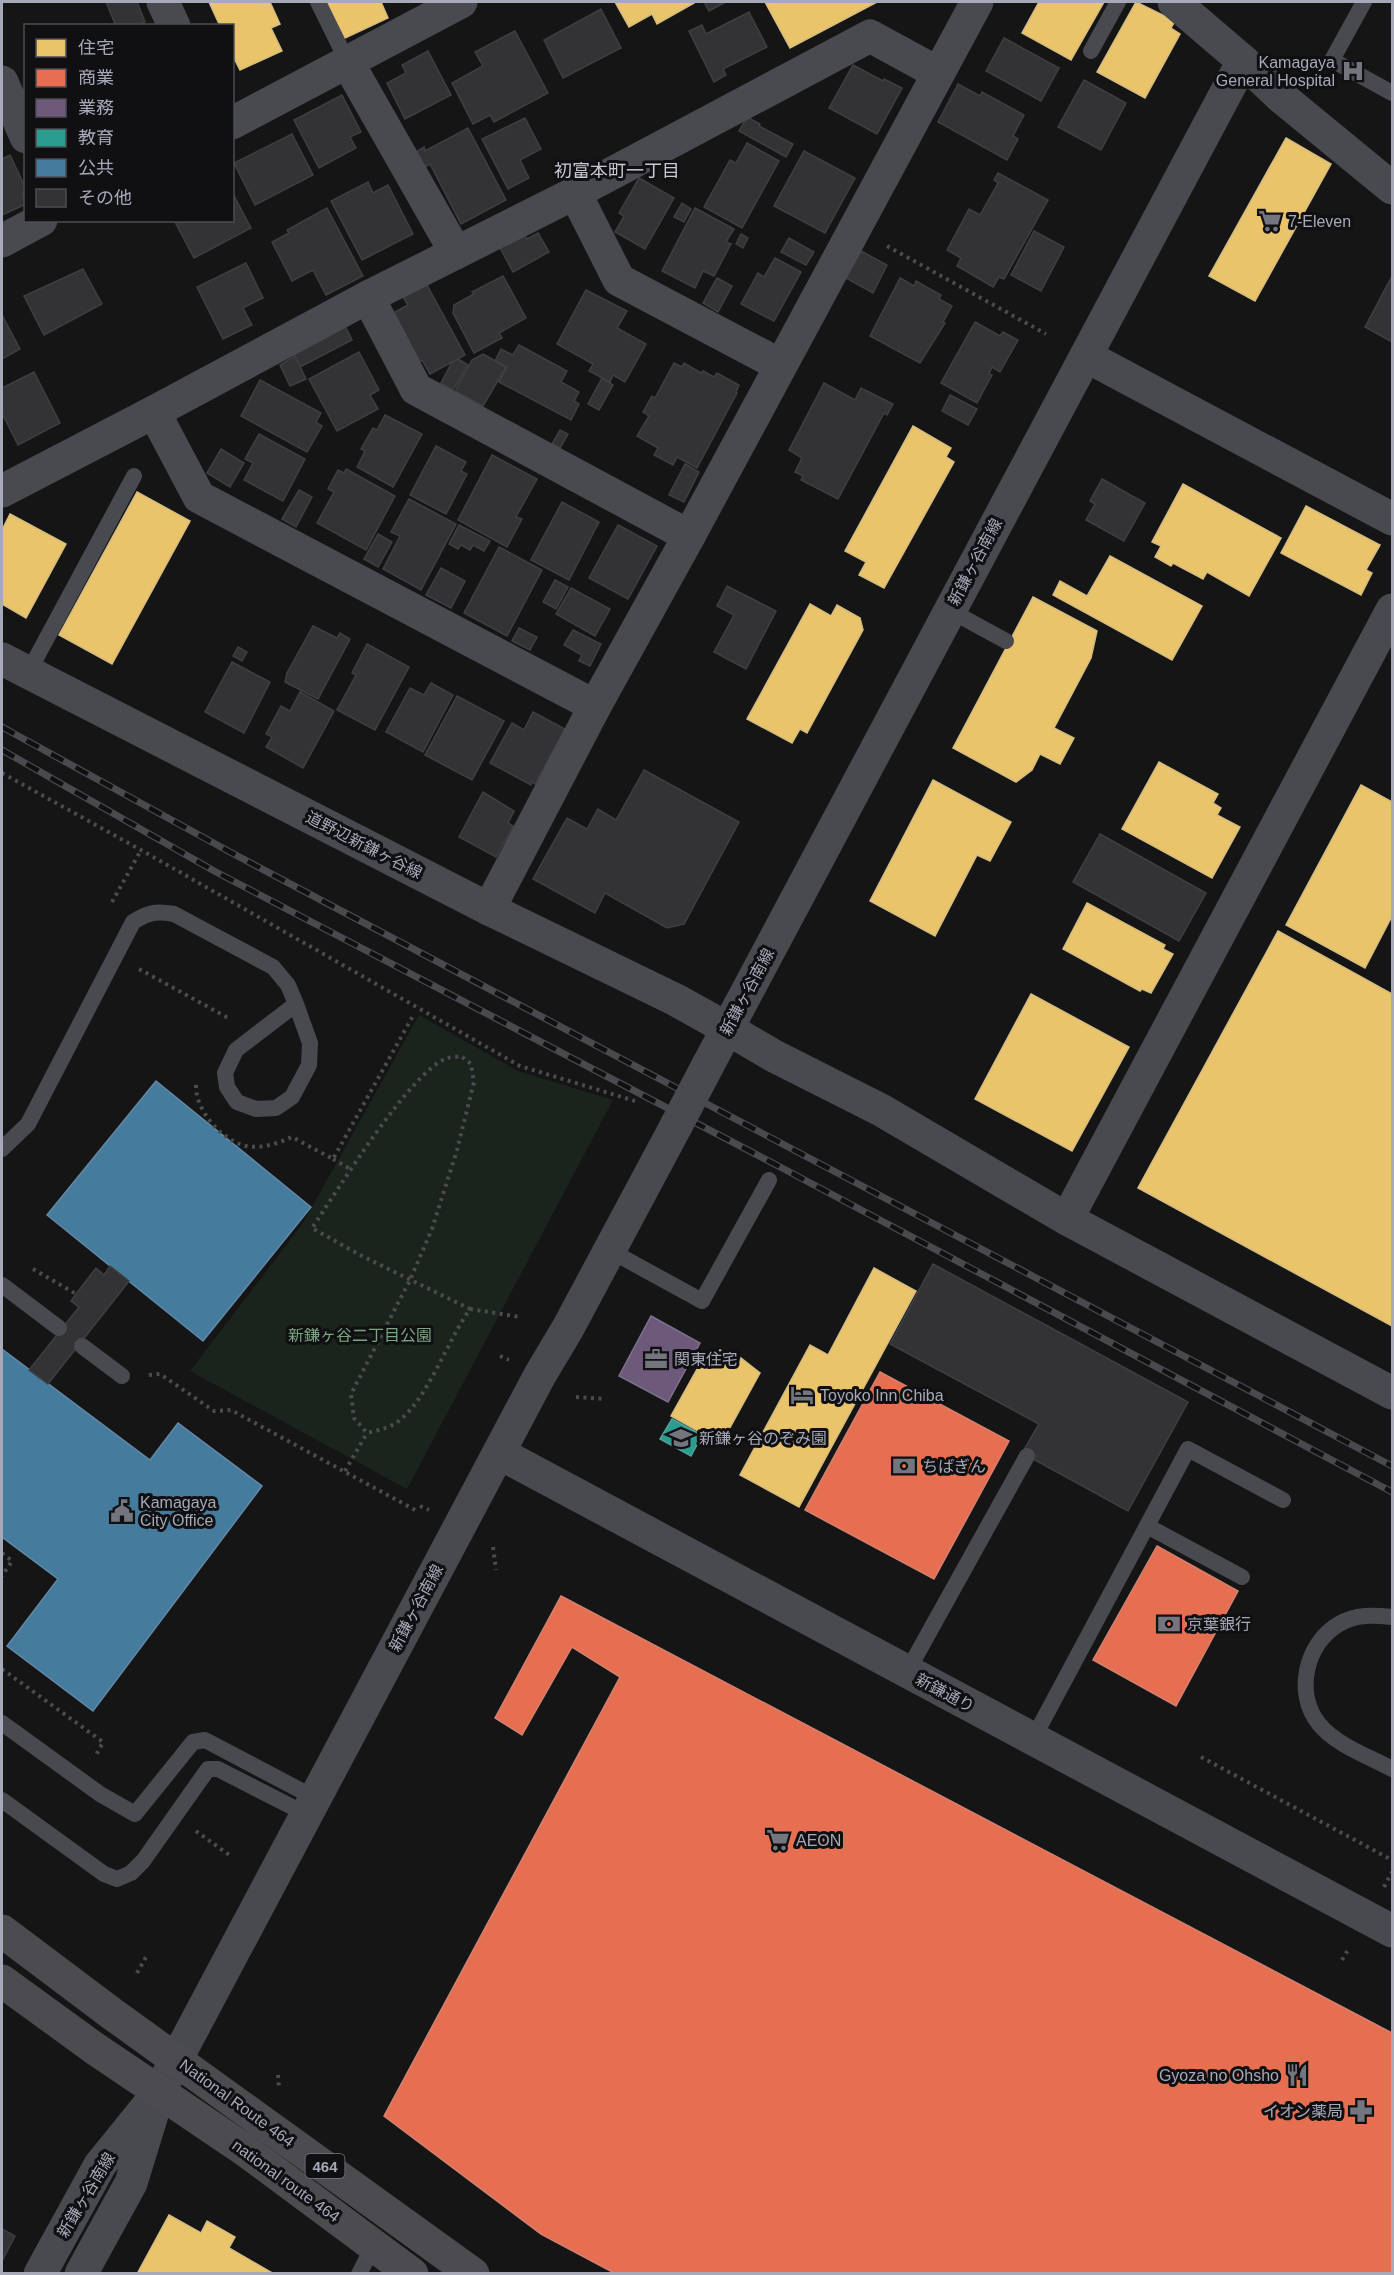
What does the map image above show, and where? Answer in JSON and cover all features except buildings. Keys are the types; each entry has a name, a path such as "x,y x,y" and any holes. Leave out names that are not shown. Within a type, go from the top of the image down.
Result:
{"highway":[{"name":"National Route 464","path":"2,1931 473,2274"},
{"name":"464","path":"6,1991 159,2092"},
{"name":"national route 464","path":"159,2092 245,2151 412,2274"}],"street":[{"path":"163,2 173,24"},
{"path":"234,122 348,63 415,13 461,2"},
{"path":"489,909 595,706 977,2"},
{"path":"1174,2 1280,96 1392,188"},
{"path":"2,491 368,297 575,194 870,36 938,74"},
{"name":"新鎌ヶ谷南線","path":"81,2274 131,2183 159,2092 175,2059 728,1029 1243,61"},
{"path":"348,63 456,252"},
{"path":"2,82 24,132"},
{"path":"575,194 619,280 780,365"},
{"path":"2,240 37,222"},
{"path":"368,297 416,389 689,536"},
{"path":"1086,356 1392,519"},
{"path":"154,412 199,497 595,706"},
{"path":"1067,1219 1392,610"},
{"name":"道野辺新鎌ヶ谷線","path":"15,666 489,909 676,1000 774,1056 881,1110 1067,1219 1392,1393"},
{"name":"新鎌通り","path":"499,1454 1392,1931"},
{"name":"新鎌ヶ谷南線","path":"40,2274 100,2165 159,2092"}],"lane":[{"path":"318,2 348,63"},
{"path":"1091,51 1118,2"},
{"path":"1364,2 1332,60 1392,93"},
{"path":"15,666 134,476"},
{"path":"950,610 1006,641"},
{"path":"2,1149 28,1124 133,922 143,916 158,911 174,914 273,967 288,985 297,1004 310,1043 309,1065 292,1096 276,1108 256,1109 237,1102 227,1087 225,1073 236,1050 297,1004"},
{"path":"609,1250 702,1301 769,1180"},
{"path":"2,1285 58,1328"},
{"path":"82,1346 122,1376"},
{"path":"1033,1739 1188,1449 1283,1500"},
{"path":"907,1672 1027,1456"},
{"path":"1147,1526 1242,1577"},
{"path":"1392,1617 1375,1615 1357,1617 1339,1624 1324,1635 1313,1650 1307,1668 1305,1687 1308,1706 1317,1722 1330,1736 1392,1769"},
{"path":"2,1723 100,1794 135,1814 193,1742 205,1740 310,1806"},
{"path":"2,1800 104,1874 117,1879 131,1873 143,1861 208,1769 218,1769 310,1806"},
{"path":"359,2274 374,2245"}],"path":[{"path":"855,228 1046,334"},
{"path":"2,773 520,1066 635,1101"},
{"path":"367,1433 354,1418 351,1394 410,1280 432,1229 457,1150 474,1082 471,1064 461,1056 447,1058 422,1076 399,1102 312,1228 410,1280 470,1309 520,1317"},
{"path":"333,1159 352,1170"},
{"path":"33,1269 76,1293"},
{"path":"345,1471 367,1433 385,1429 401,1419 419,1398 455,1329 470,1309"},
{"path":"122,1376 160,1374 214,1411 231,1410 417,1511"},
{"path":"576,1397 606,1399"},
{"path":"493,1547 496,1570"},
{"path":"2,1553 12,1561 2,1576"},
{"path":"2,1669 103,1742 94,1758 103,1765"},
{"path":"1201,1757 1392,1860"},
{"path":"193,1829 232,1857"},
{"path":"137,1972 146,1957"},
{"path":"278,2075 279,2089"}],"green space":[{"name":"新鎌ヶ谷二丁目公園","path":"419,1015 518,1071 613,1100 407,1489 190,1371 303,1223"}],"railway":[{"path":"2,727 230,852 1392,1466"},
{"path":"2,750 216,872 784,1169 1392,1492"}],"place":[{"name":"Kamagaya General Hospital","path":"1353,71"},
{"name":"7-Eleven","path":"1270,221"},
{"name":"関東住宅","path":"656,1359"},
{"name":"Toyoko Inn Chiba","path":"802,1395"},
{"name":"新鎌ヶ谷のぞみ園","path":"681,1438"},
{"name":"ちばぎん","path":"904,1466"},
{"name":"Kamagaya City Office","path":"122,1511"},
{"name":"京葉銀行","path":"1169,1624"},
{"name":"AEON","path":"778,1840"},
{"name":"Gyoza no Ohsho","path":"1297,2075"},
{"name":"イオン薬局","path":"1361,2111"}],"district":[{"name":"初富本町一丁目","path":"617,171"}]}
